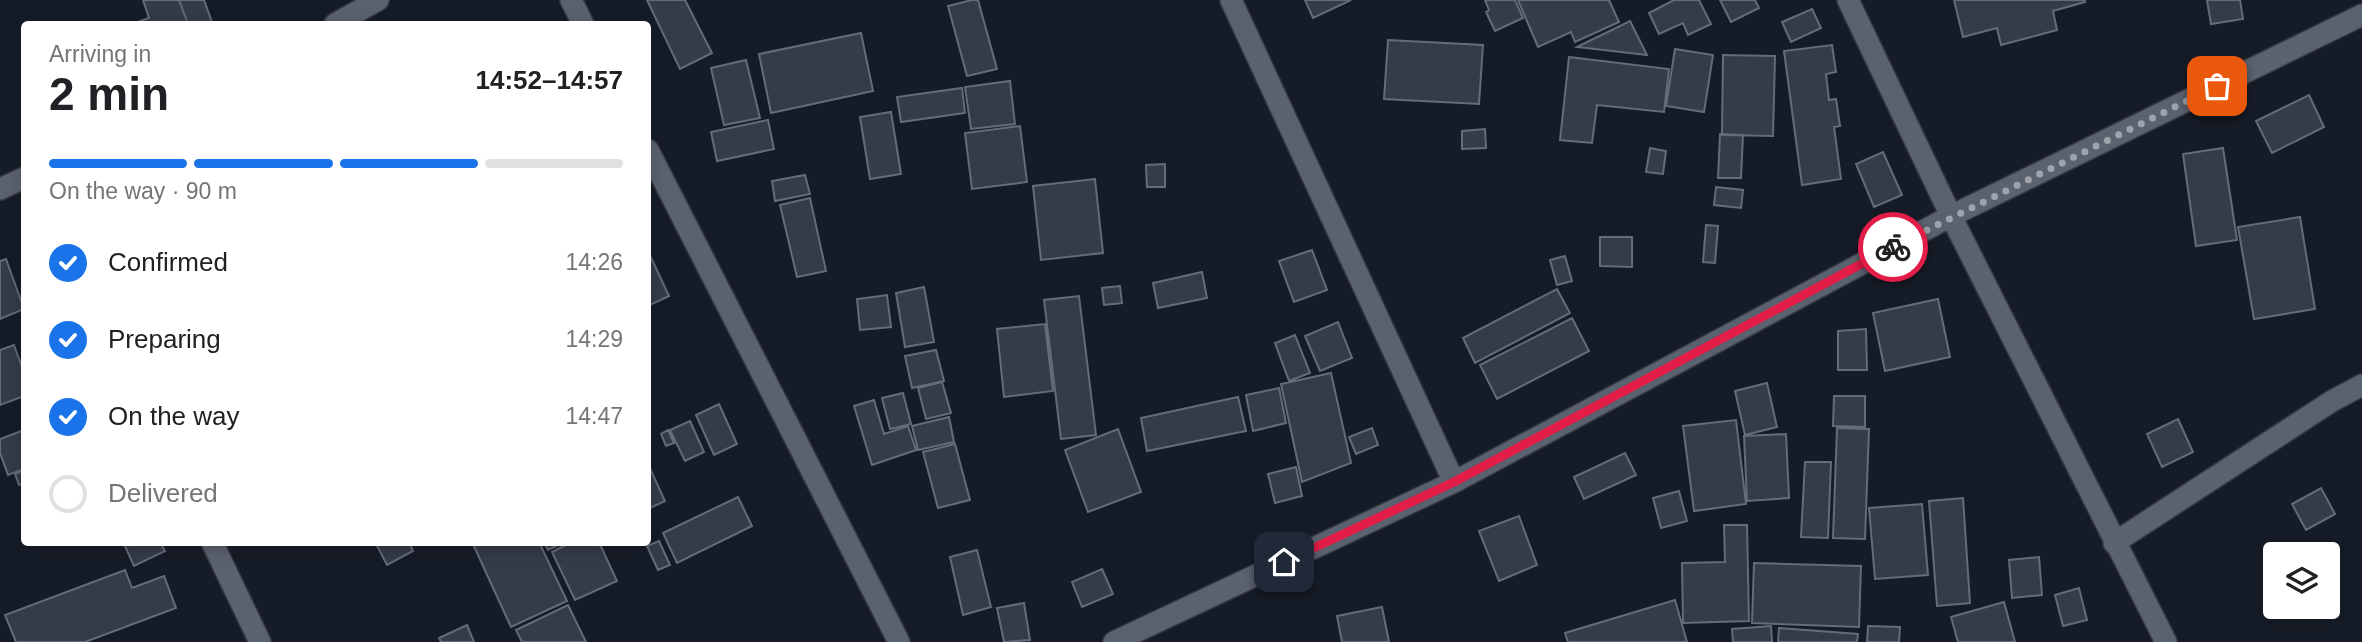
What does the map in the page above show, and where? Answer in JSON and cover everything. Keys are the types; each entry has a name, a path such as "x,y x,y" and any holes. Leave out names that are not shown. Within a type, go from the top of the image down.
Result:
{"street":[{"path":"340,21 379,0"},
{"path":"571,0 582,21"},
{"path":"1231,0 1454,482"},
{"path":"1848,0 1951,216 2166,642"},
{"path":"1114,642 1454,482 1951,216 2362,15"},
{"path":"651,156 898,642"},
{"path":"0,189 21,179"},
{"path":"2114,543 2332,401 2362,386"},
{"path":"214,546 260,642"}],"building":[{"path":"143,0 179,0 187,21 140,21 149,18"},
{"path":"179,0 204,0 212,21 187,21"},
{"path":"647,0 685,0 712,53 680,69"},
{"path":"978,0 997,69 967,76 948,6"},
{"path":"1305,0 1351,0 1313,18"},
{"path":"1485,0 1515,0 1523,18 1495,31 1486,12 1489,10"},
{"path":"1518,0 1609,0 1619,22 1575,42 1571,32 1538,47"},
{"path":"1674,0 1699,0 1711,24 1688,35 1683,23 1659,34 1649,13"},
{"path":"1720,0 1755,0 1759,8 1731,22"},
{"path":"1954,0 2085,2 2053,11 2057,30 2001,45 1997,28 1963,37"},
{"path":"2207,0 2240,0 2243,19 2211,24"},
{"path":"1812,9 1821,28 1791,42 1782,22"},
{"path":"1630,21 1647,55 1577,47"},
{"path":"861,33 873,91 771,113 759,54"},
{"path":"1388,40 1483,45 1479,104 1384,99"},
{"path":"1832,45 1836,72 1826,74 1829,100 1836,99 1840,126 1834,127 1841,179 1802,185 1784,51"},
{"path":"1675,49 1713,55 1704,112 1666,106"},
{"path":"1723,55 1775,56 1773,136 1722,135"},
{"path":"1569,57 1669,69 1664,112 1597,105 1592,143 1560,140"},
{"path":"746,60 760,118 724,125 711,68"},
{"path":"1010,81 1015,124 971,129 965,87"},
{"path":"962,88 965,113 901,122 897,97"},
{"path":"2309,95 2324,127 2272,153 2256,121"},
{"path":"891,112 901,174 870,179 860,117"},
{"path":"768,120 774,149 717,161 711,132"},
{"path":"1020,126 1027,182 972,189 965,133"},
{"path":"1485,129 1486,148 1462,149 1462,131"},
{"path":"1720,134 1743,135 1741,178 1718,178"},
{"path":"1650,148 1666,151 1663,174 1646,172"},
{"path":"2223,148 2237,240 2196,246 2183,154"},
{"path":"1883,152 1902,195 1874,207 1856,164"},
{"path":"1165,164 1165,187 1147,187 1146,165"},
{"path":"805,175 810,194 775,201 772,181"},
{"path":"1095,179 1103,253 1041,260 1033,186"},
{"path":"1716,187 1743,190 1741,208 1714,205"},
{"path":"810,198 826,271 797,277 780,205"},
{"path":"2300,217 2315,309 2254,319 2238,227"},
{"path":"1706,225 1718,226 1715,263 1703,262"},
{"path":"1600,237 1632,237 1632,267 1600,266"},
{"path":"1312,250 1327,290 1294,302 1279,261"},
{"path":"1565,256 1572,281 1557,285 1550,260"},
{"path":"651,257 669,296 651,305"},
{"path":"6,259 21,301 21,310 0,319 0,261"},
{"path":"1202,272 1207,298 1158,308 1153,283"},
{"path":"1120,286 1122,303 1104,305 1102,288"},
{"path":"924,287 934,342 905,347 896,293"},
{"path":"1557,289 1570,313 1475,363 1463,338"},
{"path":"887,295 891,327 860,330 857,299"},
{"path":"1079,296 1096,435 1061,439 1044,300"},
{"path":"1938,299 1950,357 1885,371 1873,313"},
{"path":"1572,318 1589,351 1497,399 1480,365"},
{"path":"1338,322 1352,358 1320,371 1305,336"},
{"path":"1045,324 1053,391 1004,397 997,329"},
{"path":"1866,329 1867,370 1838,370 1838,331"},
{"path":"1295,335 1310,373 1289,381 1275,343"},
{"path":"14,345 21,365 21,397 0,405 0,350"},
{"path":"936,350 944,381 912,388 905,356"},
{"path":"1331,373 1351,463 1302,482 1281,384"},
{"path":"942,382 951,413 926,419 918,388"},
{"path":"1767,383 1777,427 1745,435 1735,391"},
{"path":"1279,388 1286,423 1253,431 1246,395"},
{"path":"903,393 911,424 890,429 882,398"},
{"path":"1834,396 1865,396 1865,427 1833,426"},
{"path":"1238,397 1246,431 1147,451 1141,418"},
{"path":"874,400 884,434 908,426 916,450 872,465 854,406"},
{"path":"719,404 737,444 714,455 696,415"},
{"path":"949,417 954,442 918,450 912,426"},
{"path":"2178,419 2193,452 2162,467 2147,434"},
{"path":"1736,420 1746,504 1694,511 1683,426"},
{"path":"690,421 704,452 685,461 670,430"},
{"path":"1372,428 1378,445 1356,454 1349,437"},
{"path":"1837,428 1869,429 1865,539 1833,538"},
{"path":"1118,429 1141,492 1088,512 1065,450"},
{"path":"668,430 674,443 666,446 661,434"},
{"path":"21,431 21,470 8,475 0,453 0,439"},
{"path":"1786,434 1789,498 1747,501 1744,436"},
{"path":"955,444 970,500 938,508 923,452"},
{"path":"1625,453 1636,475 1584,499 1574,477"},
{"path":"1805,462 1831,462 1828,538 1801,537"},
{"path":"1296,467 1302,496 1275,503 1268,474"},
{"path":"21,471 21,484 19,485 15,474"},
{"path":"651,471 665,501 651,508"},
{"path":"2321,488 2335,514 2306,530 2292,504"},
{"path":"1679,491 1687,521 1661,528 1653,498"},
{"path":"738,497 752,526 677,563 663,533"},
{"path":"1963,498 1970,603 1937,606 1929,501"},
{"path":"1922,504 1928,575 1875,579 1869,508"},
{"path":"1519,516 1537,565 1499,581 1479,531"},
{"path":"1724,525 1747,525 1749,621 1683,623 1682,563 1725,562"},
{"path":"659,541 670,565 658,570 647,546"},
{"path":"125,546 162,546 165,551 134,566"},
{"path":"377,546 411,546 413,551 387,565"},
{"path":"474,546 541,546 567,601 511,627"},
{"path":"564,546 601,546 617,581 575,600 552,552"},
{"path":"977,550 991,607 963,615 950,557"},
{"path":"2039,557 2042,595 2012,598 2009,560"},
{"path":"1754,563 1861,566 1859,627 1752,623"},
{"path":"1102,569 1113,594 1082,607 1072,582"},
{"path":"125,570 132,588 164,576 176,608 85,642 16,642 5,615"},
{"path":"2079,588 2087,620 2063,626 2055,595"},
{"path":"1675,600 1687,642 1568,642 1565,633"},
{"path":"2004,602 2015,642 1958,642 1951,617"},
{"path":"1024,603 1030,640 1004,642 997,608"},
{"path":"568,605 586,642 522,642 516,630"},
{"path":"1382,607 1389,642 1342,642 1337,616"},
{"path":"467,625 474,642 441,642 439,638"},
{"path":"1771,626 1772,642 1733,642 1732,629"},
{"path":"1868,626 1900,627 1899,642 1867,642"},
{"path":"1779,628 1858,634 1857,642 1778,642"}],"way so far":[{"path":"1893,247 2217,86"}],"route":[{"path":"1284,562 1454,482 1893,247"}]}
